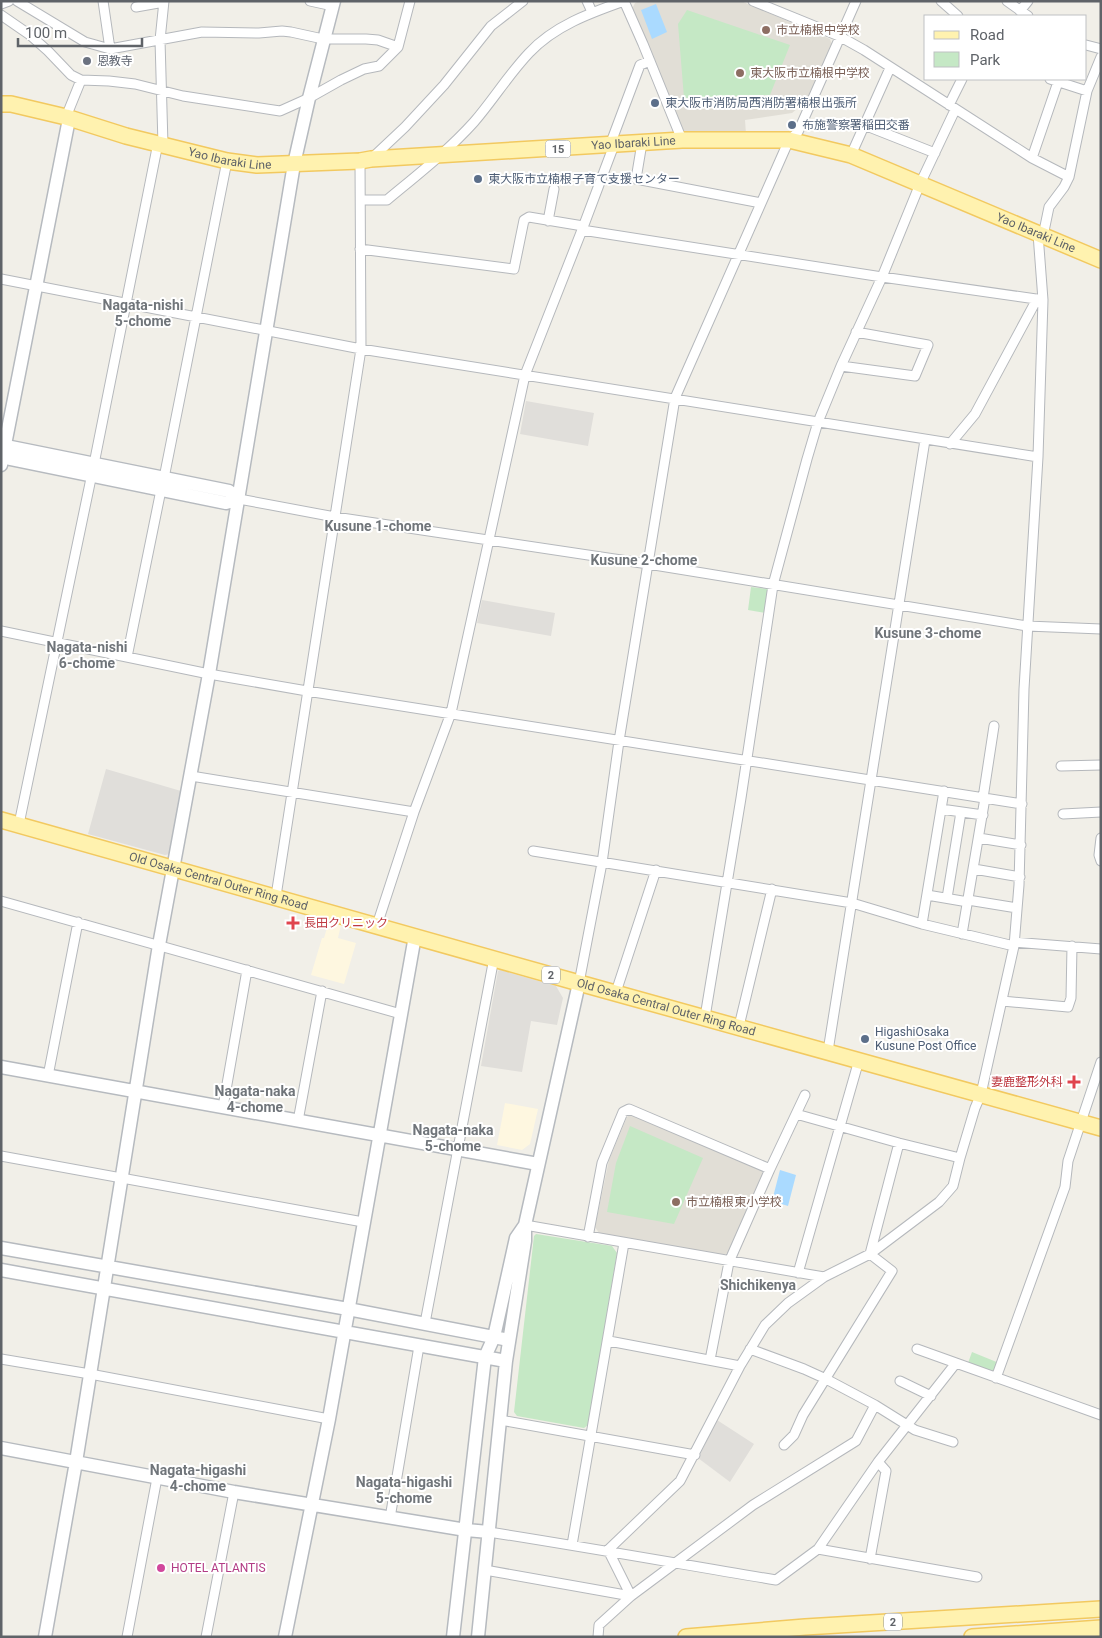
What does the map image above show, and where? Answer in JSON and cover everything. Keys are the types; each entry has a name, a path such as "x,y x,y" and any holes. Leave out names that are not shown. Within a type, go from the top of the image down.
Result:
{"main road":[{"name":"Yao Ibaraki Line","path":"1,104 11,104 68,118 227,161 257,165 682,140 789,140 851,155 1101,260"},
{"name":"Old Osaka Central Outer Ring Road","path":"1,820 1101,1128"},
{"name":"2","path":"686,1637 805,1627 1100,1610"},
{"path":"756,1637 805,1627"},
{"path":"972,1637 1101,1628"}],"street":[{"path":"1,4 10,1"},
{"path":"17,1 85,42 110,49 202,32 259,33 282,31 323,40 378,40 398,48"},
{"path":"103,1 110,49"},
{"path":"45,1637 76,1462 159,945 209,674 294,164 333,3 310,1"},
{"path":"1,15 30,35 71,76 81,80 135,84 183,96 280,111 309,98 341,80 379,66 398,48 410,1"},
{"path":"276,896 361,349 361,200 365,160 406,126 444,85 491,26 523,1"},
{"path":"587,1 592,12"},
{"path":"361,200 387,200 442,155 475,121 529,53 552,33 592,12 624,1 682,140"},
{"path":"753,1 839,36 1032,158 1069,177"},
{"path":"778,11 783,1"},
{"path":"478,1637 508,1340 525,1225 579,983 602,863 619,741 675,398 789,140 798,132 856,1"},
{"path":"942,1 957,15"},
{"path":"1007,1 1026,15"},
{"path":"1020,11 1028,1"},
{"path":"19,824 125,304 161,144 160,40 164,2 136,7"},
{"path":"1098,48 1101,38"},
{"path":"608,1550 680,1481 740,1366 764,1325 788,1303 824,1277 870,1254 939,1202 953,1186 975,1108 981,1094 1014,944 1020,876 1027,626 1038,457 1041,235 1050,207 1069,177 1087,91 1101,58"},
{"path":"377,925 414,812 451,712 525,375 583,228 640,65 650,62"},
{"path":"851,155 890,68"},
{"path":"81,80 68,118 2,454 162,484 229,491 238,499 335,517 648,564 1027,626 1101,629"},
{"path":"705,1017 774,585 818,422 935,153 962,80"},
{"path":"1032,158 1054,80 1087,91"},
{"path":"864,125 935,153"},
{"path":"642,143 636,179 761,203"},
{"path":"127,657 227,161"},
{"path":"548,221 554,189"},
{"path":"360,249 514,269 524,220 529,217 738,254 1040,300"},
{"path":"1,279 265,332 361,349 1038,457"},
{"path":"950,444 975,414 1040,300"},
{"path":"841,366 915,376 928,344 856,332"},
{"path":"828,1051 925,440"},
{"path":"1,632 209,674 307,691 451,712 619,741 1022,804"},
{"path":"962,934 983,815 994,726"},
{"path":"1061,766 1101,765"},
{"path":"191,776 414,812"},
{"path":"922,924 944,791"},
{"path":"941,809 983,815"},
{"path":"947,898 961,812"},
{"path":"1063,814 1101,812"},
{"path":"979,838 1021,845"},
{"path":"1101,838 1099,854 1101,861"},
{"path":"533,852 656,870 852,903 922,924 1014,944 1101,948"},
{"path":"974,869 1020,876"},
{"path":"616,992 656,870"},
{"path":"739,1026 772,889"},
{"path":"927,895 1017,908"},
{"path":"1,901 401,1014"},
{"path":"48,1076 78,922"},
{"path":"285,1637 328,1419 415,936"},
{"path":"1002,1001 1068,1007 1071,998 1072,946"},
{"path":"425,1323 494,958"},
{"path":"222,1107 247,970"},
{"path":"298,1121 322,991"},
{"path":"798,1273 859,1060"},
{"path":"996,1378 1065,1187 1068,1161 1101,1062"},
{"path":"1,1067 538,1164"},
{"path":"710,1360 729,1262 805,1095"},
{"path":"588,1237 602,1163 623,1112 629,1109 770,1169"},
{"path":"796,1114 960,1158"},
{"path":"870,1254 899,1143"},
{"path":"1,1156 363,1222"},
{"path":"525,1225 824,1277"},
{"path":"453,1637 485,1357 494,1337 516,1238 525,1225"},
{"path":"572,1545 624,1243"},
{"path":"1,1248 348,1309 508,1340"},
{"path":"784,1445 794,1435 803,1414 892,1271 870,1254"},
{"path":"1,1270 506,1361"},
{"path":"608,1341 740,1366"},
{"path":"390,1518 419,1346"},
{"path":"750,1348 804,1368 875,1405 915,1430 953,1442"},
{"path":"918,1349 1101,1414"},
{"path":"1,1359 328,1419"},
{"path":"1,1448 234,1492 466,1530 608,1550 676,1564 776,1580 818,1549 878,1462 956,1363"},
{"path":"900,1381 931,1396"},
{"path":"598,1637 599,1625 631,1596 753,1505 856,1441 875,1405"},
{"path":"500,1420 695,1455"},
{"path":"870,1559 886,1471 878,1462"},
{"path":"127,1637 157,1478"},
{"path":"206,1637 234,1492"},
{"path":"818,1549 978,1577"},
{"path":"608,1550 631,1596"},
{"path":"484,1570 631,1596"}],"shaded area":[{"name":"東大阪市立楠根中学校","path":"639,1 741,1 830,39 832,45 808,100 792,113 745,120 746,134 690,136 684,132 632,9 635,3"},
{"path":"526,401 594,413 588,446 520,434"},
{"path":"482,600 555,613 551,636 477,623"},
{"path":"106,769 181,791 170,854 165,855 88,834"},
{"path":"329,921 341,925 338,938 356,943 344,984 311,975"},
{"path":"498,971 556,986 563,998 557,1025 531,1021 522,1072 481,1066"},
{"path":"505,1103 538,1109 530,1144 522,1150 497,1145"},
{"name":"市立楠根東小学校","path":"630,1115 761,1169 764,1177 731,1251 724,1255 599,1233 595,1227 609,1160 627,1117"},
{"path":"717,1420 754,1444 730,1482 698,1458"}],"green space":[{"path":"687,10 790,45 770,95 684,98 678,24"},
{"path":"751,587 769,589 766,613 748,610"},
{"path":"630,1126 703,1158 674,1224 607,1212 616,1163"},
{"path":"536,1234 612,1246 617,1253 588,1425 584,1428 517,1416 514,1412 534,1236"},
{"path":"972,1352 999,1363 995,1374 968,1363"}],"water":[{"path":"656,4 667,32 652,39 641,10"},
{"path":"780,1170 796,1175 788,1206 772,1201"}],"place":[{"name":"市立楠根中学校","path":"766,30"},
{"name":"恩教寺","path":"87,61"},
{"name":"東大阪市立楠根中学校","path":"740,73"},
{"name":"東大阪市消防局西消防署楠根出張所","path":"655,103"},
{"name":"布施警察署稲田交番","path":"792,125"},
{"name":"東大阪市立楠根子育て支援センター","path":"478,179"},
{"name":"長田クリニック","path":"293,923"},
{"name":"HigashiOsaka Kusune Post Office","path":"865,1039"},
{"name":"妻鹿整形外科","path":"1074,1082"},
{"name":"市立楠根東小学校","path":"676,1202"},
{"name":"HOTEL ATLANTIS","path":"161,1568"}],"district":[{"name":"Nagata-nishi 5-chome","path":"143,314"},
{"name":"Kusune 1-chome","path":"378,526"},
{"name":"Kusune 2-chome","path":"644,560"},
{"name":"Kusune 3-chome","path":"928,633"},
{"name":"Nagata-nishi 6-chome","path":"87,656"},
{"name":"Nagata-naka 4-chome","path":"255,1100"},
{"name":"Nagata-naka 5-chome","path":"453,1138"},
{"name":"Shichikenya","path":"758,1285"},
{"name":"Nagata-higashi 4-chome","path":"198,1478"},
{"name":"Nagata-higashi 5-chome","path":"404,1490"}]}
